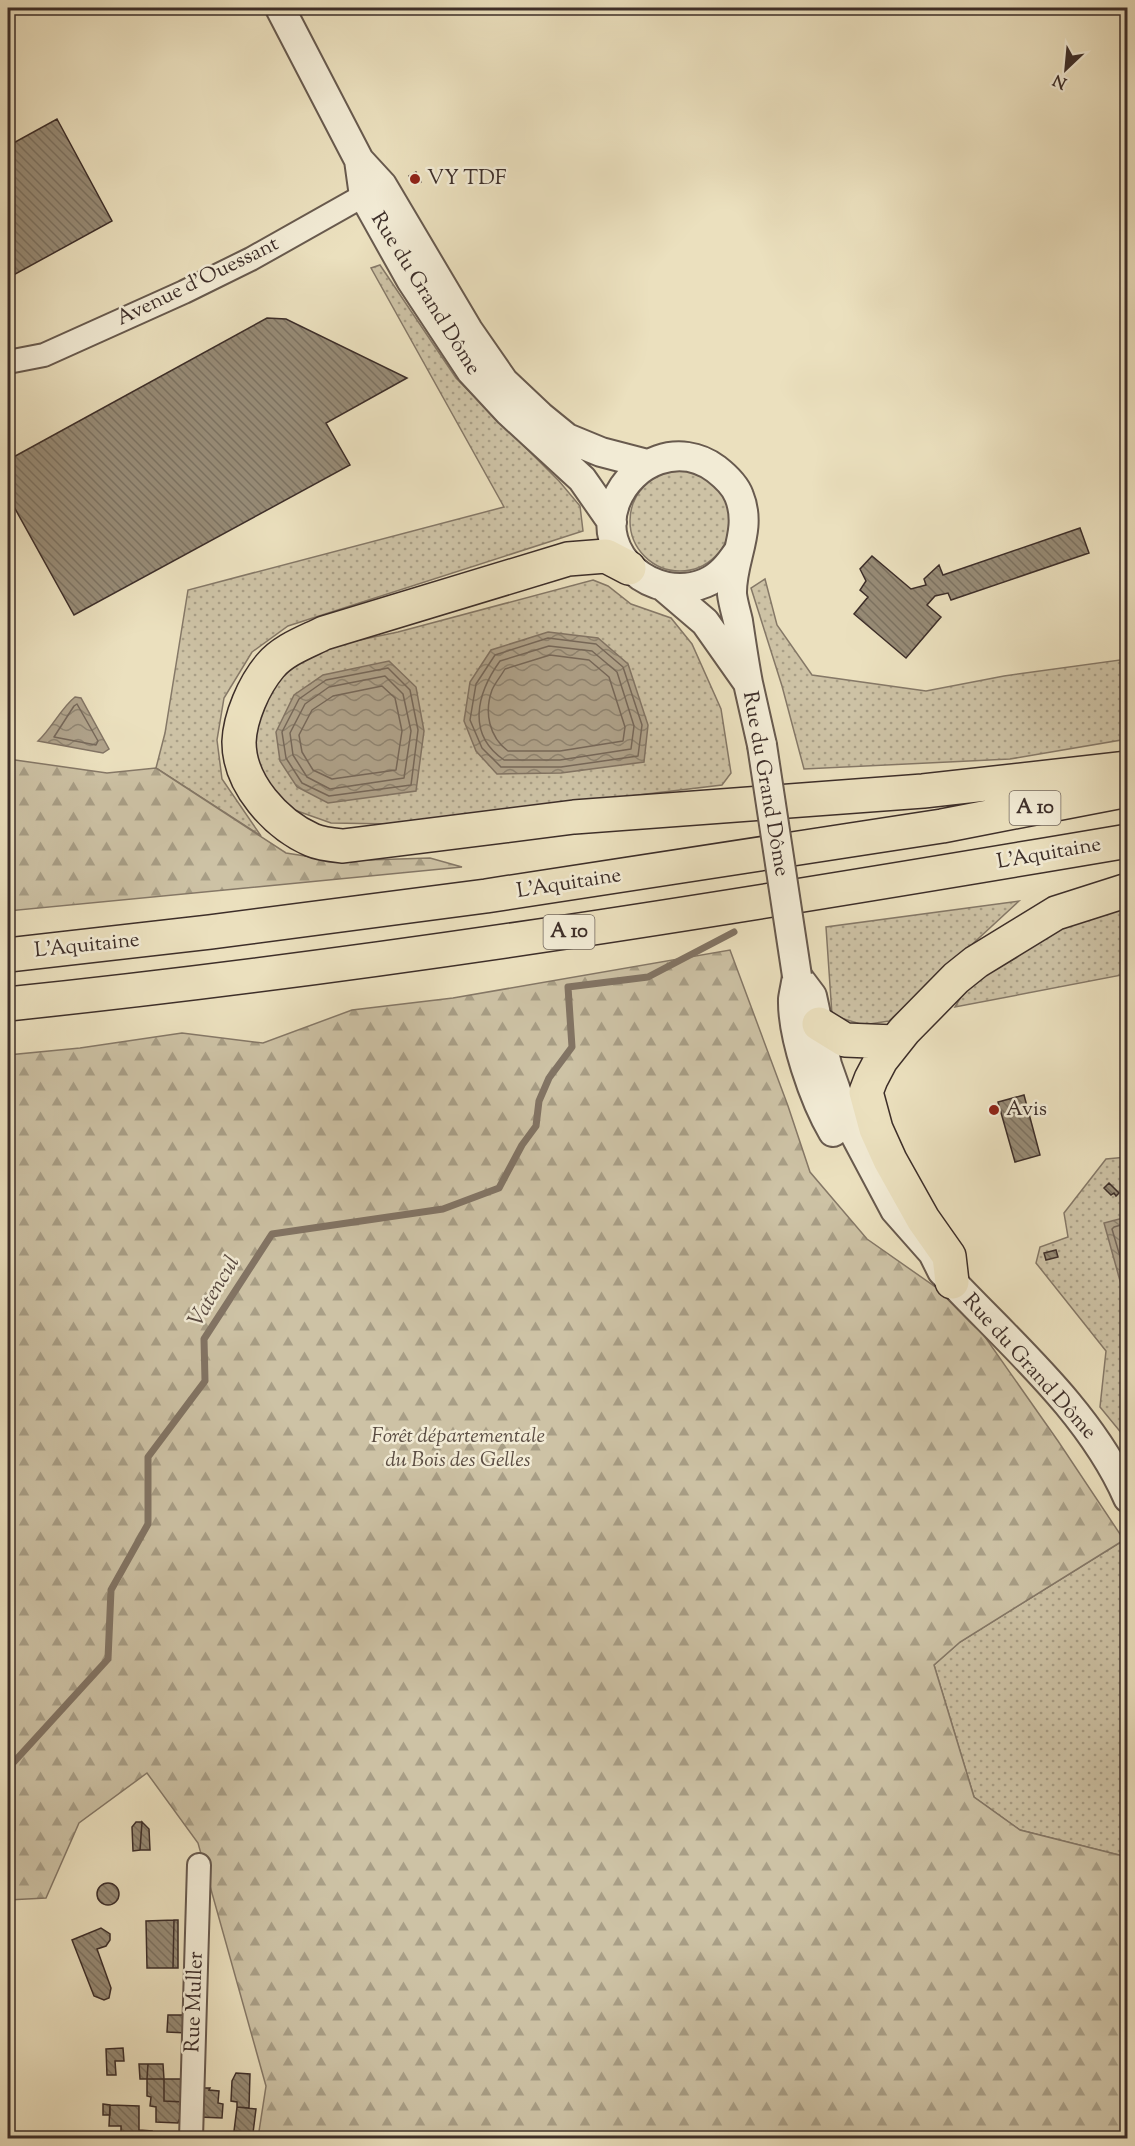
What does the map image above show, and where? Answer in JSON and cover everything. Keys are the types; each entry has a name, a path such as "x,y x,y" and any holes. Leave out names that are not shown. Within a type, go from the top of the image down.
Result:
{"highway":[{"path":"629,568 606,556 568,558 324,633 294,648 271,665 256,687 244,717 239,742 244,770 256,792 271,812 290,828 313,841 343,846 574,817 923,791 1128,768"},
{"name":"L'Aquitaine","path":"8,955 210,932 486,896 942,826 1128,790"},
{"name":"L'Aquitaine","path":"8,1004 495,943 826,892 1128,841"},
{"path":"947,1276 949,1256 923,1219 890,1160 876,1129 866,1092 881,1060 895,1042 956,978 997,948 1056,913 1128,890"},
{"path":"805,999 845,1040 895,1042"}],"street":[{"name":"Rue du Grand Dôme","path":"280,8 359,160 411,280 471,371 509,412 582,479 612,522"},
{"name":"Rue du Grand Dôme","path":"373,191 504,382 567,438 601,452 647,464"},
{"name":"Avenue d'Ouessant","path":"8,362 44,355 184,292 251,259 373,191"},
{"path":"738,552 725,570 707,583 686,588 664,587 645,580 629,568 616,546 612,522 614,504 621,488 632,474 647,464 667,457 689,457 709,464 727,477 739,494 744,514 744,534 738,552 732,593 748,683"},
{"name":"Rue du Grand Dôme","path":"664,587 705,622 748,683 762,745 805,999 845,1116 895,1210 933,1253 947,1276 1029,1362 1092,1434 1119,1478 1128,1498"},
{"name":"Rue Muller","path":"190,2139 199,1865"}],"green space":[{"path":"380,265 456,378 559,481 580,506 583,531 288,626 252,652 224,698 217,740 222,779 261,836 156,768 165,733 188,590 504,507 371,268"},
{"path":"670,471 690,471 716,485 727,502 730,521 727,540 716,557 690,571 670,571 652,563 638,549 630,531 630,511 638,493 652,479"},
{"path":"765,579 777,625 812,675 926,691 1004,676 1127,659 1127,739 1010,759 804,769 782,686 751,588"},
{"path":"593,580 608,586 631,604 671,618 692,644 721,709 731,773 722,785 394,824 331,823 286,807 260,778 250,743 260,700 281,671 321,648 398,632"},
{"path":"8,759 107,773 156,768 286,853 337,861 430,858 462,867 8,911"},
{"path":"1019,901 889,1021 863,1025 832,1015 826,927"},
{"path":"1127,904 1127,974 955,1007 966,988 1042,935"},
{"name":"Forêt départementale du Bois des Gelles","path":"730,950 810,1172 867,1239 964,1307 1124,1540 960,1642 934,1665 974,1797 1020,1830 1127,1857 1127,2138 258,2138 266,2086 198,1843 147,1773 79,1823 46,1898 8,1900 8,1055 80,1048 182,1033 263,1043 352,1010 453,998"},
{"path":"1127,1157 1127,1440 1100,1407 1106,1351 1036,1263 1040,1247 1068,1237 1064,1213 1106,1159"},
{"path":"1124,1540 1127,1543 1127,1857 1020,1830 974,1797 934,1665 960,1642"}],"water":[{"path":"548,632 598,638 628,664 648,725 644,762 561,773 497,774 476,751 464,721 470,682 491,650"},
{"path":"389,661 416,687 424,731 416,791 328,803 297,787 280,761 276,732 294,695 323,675"},
{"path":"75,697 81,698 109,749 103,753 38,741"},
{"path":"1128,1217 1127,1306 1104,1223"}],"building":[{"path":"57,119 112,221 8,278 8,146"},
{"name":"VY TDF","path":"416,172 421,182 415,185 409,176"},
{"path":"267,318 286,319 407,378 326,423 350,465 74,615 8,496 8,460"},
{"path":"1080,528 1089,553 951,600 948,593 935,596 927,605 941,617 906,658 854,614 868,597 860,590 866,581 860,569 872,556 911,589 926,585 924,579 939,565 943,575"},
{"path":"1024,1095 1040,1155 1015,1162 998,1102"},
{"path":"1109,1183 1119,1193 1116,1196 1114,1193 1111,1195 1104,1188"},
{"path":"1056,1250 1058,1257 1046,1260 1044,1253"},
{"path":"136,1822 142,1822 140,1850 133,1851 132,1827"},
{"path":"142,1822 149,1829 150,1850 140,1850"},
{"path":"108,1883 116,1886 119,1894 116,1902 108,1905 100,1902 97,1894 100,1886"},
{"path":"174,1920 173,1968 147,1968 146,1921"},
{"path":"174,1920 178,1920 178,1968 173,1968"},
{"path":"101,1928 110,1934 110,1940 106,1946 97,1949 111,1988 109,1998 104,2000 94,1996 72,1940"},
{"path":"12,2006 12,2025 8,2031 8,2007"},
{"path":"168,2015 188,2015 187,2033 167,2032"},
{"path":"123,2048 124,2061 115,2061 116,2075 107,2075 106,2049"},
{"path":"139,2064 148,2064 147,2079 140,2079"},
{"path":"148,2064 163,2064 164,2079 147,2079"},
{"path":"236,2073 250,2074 249,2108 237,2107 237,2102 231,2101 232,2081"},
{"path":"147,2079 164,2079 164,2101 184,2102 183,2119 178,2123 156,2122 156,2107 150,2106 151,2097 147,2096"},
{"path":"164,2079 185,2079 184,2102 164,2101"},
{"path":"200,2088 219,2091 218,2103 223,2104 222,2118 199,2117"},
{"path":"103,2104 110,2105 110,2115 103,2115"},
{"path":"110,2105 139,2106 139,2130 152,2131 151,2138 121,2138 121,2126 109,2126"},
{"path":"237,2107 256,2109 253,2133 234,2131"},
{"path":"162,2135 182,2135 182,2138 162,2138"}],"waterway":[{"name":"Vatencul","path":"13,1763 108,1659 111,1590 148,1524 148,1457 205,1381 204,1339 272,1234 443,1209 499,1188 522,1145 536,1126 539,1101 549,1078 572,1047 568,987 648,977 734,932"},
{"path":"8,1839 12,1830 12,1765"}],"place":[{"name":"VY TDF","path":"415,179"},
{"name":"Avis","path":"994,1110"}]}
